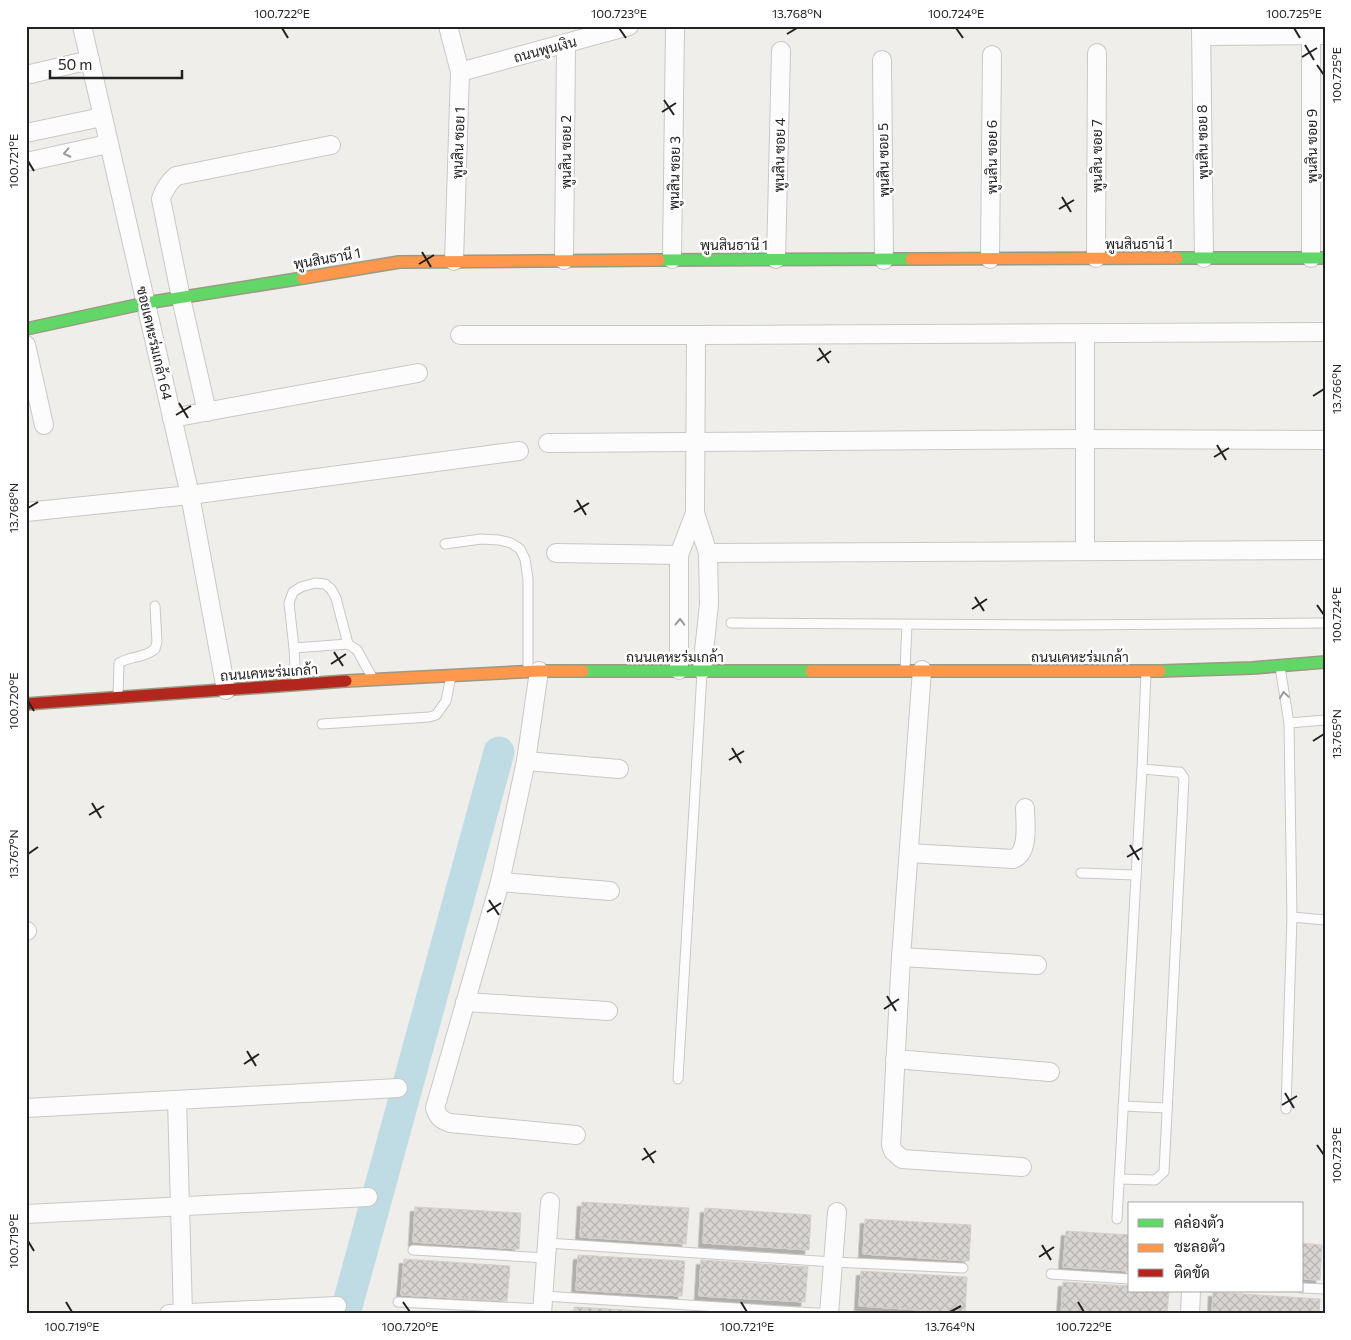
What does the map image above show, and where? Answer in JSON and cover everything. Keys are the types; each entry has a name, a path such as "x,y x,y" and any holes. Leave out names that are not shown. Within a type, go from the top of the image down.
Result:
{"street":[{"name":"ซอยเคหะร่มเกล้า 64","path":"82,26 190,495 226,690"},
{"name":"พูนสิน ซอย 1","path":"448,26 460,72 454,261"},
{"name":"ถนนพูนเงิน","path":"460,72 629,26"},
{"name":"พูนสิน ซอย 3","path":"672,259 675,26"},
{"path":"1201,31 1316,32"},
{"name":"พูนสิน ซอย 8","path":"1201,31 1204,258"},
{"name":"พูนสิน ซอย 9","path":"1316,32 1318,258"},
{"name":"พูนสิน ซอย 2","path":"564,260 566,43"},
{"name":"พูนสิน ซอย 4","path":"776,259 781,51"},
{"name":"พูนสิน ซอย 7","path":"1096,258 1097,53"},
{"name":"พูนสิน ซอย 6","path":"990,259 992,54"},
{"path":"26,75 90,60"},
{"name":"พูนสิน ซอย 5","path":"882,60 884,260"},
{"path":"26,133 102,117"},
{"path":"26,162 108,144"},
{"path":"207,412 161,199 163,191 176,176 331,145"},
{"name":"พูนสินธานี 1","path":"26,329 146,303 399,262 672,259 1318,258"},
{"path":"460,335 696,336 1325,332"},
{"path":"1085,333 1085,550"},
{"path":"696,336 696,513 708,554 709,576 709,604 702,670"},
{"path":"26,345 44,425"},
{"path":"172,418 418,373"},
{"path":"548,443 1084,439 1325,440"},
{"path":"26,512 190,495 519,451"},
{"path":"679,670 679,555 696,513"},
{"path":"708,554 1085,550 1325,550"},
{"path":"556,553 679,555"},
{"path":"680,576 709,576"},
{"name":"ถนนเคหะร่มเกล้า","path":"26,704 296,684 533,671 1146,671 1252,668 1325,662"},
{"path":"913,670 909,853 901,957 891,1145 896,1155 902,1159 1022,1167"},
{"path":"533,671 526,761 500,882 434,1108 437,1115 450,1123 576,1135"},
{"path":"526,761 618,769"},
{"path":"909,853 1013,859 1022,852 1025,808"},
{"path":"500,882 610,891"},
{"path":"901,957 1037,965"},
{"path":"465,1002 608,1011"},
{"path":"895,1059 1050,1072"},
{"path":"26,1108 398,1088"},
{"path":"176,1100 180,1206 176,1313 337,1306"},
{"path":"26,1214 368,1197"},
{"path":"542,1306 550,1202"},
{"path":"829,1314 837,1212"},
{"path":"1190,1314 1191,1292"}],"lane":[{"path":"445,544 481,539 499,540 511,543 520,549 525,559 528,579 533,671"},
{"path":"296,684 289,603 293,592 301,587 315,583 325,584 331,589 336,598 348,644"},
{"path":"118,698 119,663 126,659 147,656 155,650 157,642 155,606"},
{"path":"731,623 907,625 1325,623"},
{"path":"907,625 913,670"},
{"path":"294,648 348,644 357,650 373,680"},
{"path":"1280,666 1289,723 1292,918 1286,1109"},
{"path":"678,1079 702,670"},
{"path":"1117,1219 1146,671"},
{"path":"322,724 436,715 446,701 451,676"},
{"path":"1289,723 1325,720"},
{"path":"1119,1179 1155,1180 1164,1172 1184,778 1180,772 1142,769"},
{"path":"1081,873 1136,875"},
{"path":"1292,918 1325,920"},
{"path":"1123,1106 1167,1108"},
{"path":"413,1250 546,1250 963,1268"},
{"path":"1051,1274 1128,1279"},
{"path":"1304,1288 1325,1289"},
{"path":"398,1302 835,1314"}],"building":[{"path":"582,1202 689,1208 686,1244 580,1237"},
{"path":"415,1207 521,1213 519,1249 413,1242"},
{"path":"705,1208 811,1215 809,1250 703,1243"},
{"path":"865,1219 971,1225 969,1261 863,1254"},
{"path":"1066,1231 1128,1235 1128,1271 1063,1267"},
{"path":"1304,1243 1322,1245 1320,1280 1304,1279"},
{"path":"578,1255 685,1261 682,1296 576,1290"},
{"path":"404,1259 510,1266 507,1301 401,1295"},
{"path":"701,1260 808,1267 805,1302 699,1296"},
{"path":"861,1271 967,1277 965,1313 859,1306"},
{"path":"1063,1282 1128,1286 1128,1292 1169,1292 1167,1314 1061,1314"},
{"path":"1213,1292 1320,1299 1319,1314 1212,1314"},
{"path":"574,1307 680,1313 680,1314 574,1314"}],"waterway":[{"path":"345,1314 499,752"}],"traffic: fast":[{"path":"1177,258 1325,258"},
{"path":"659,260 911,259"},
{"path":"26,329 146,303 303,278"},
{"path":"1160,671 1252,668 1325,662"},
{"path":"583,671 811,671"}],"traffic: slow":[{"path":"911,259 1177,258"},
{"path":"303,278 399,262 659,260"},
{"path":"346,681 539,671 583,671"},
{"path":"811,671 1160,671"}],"traffic: jam":[{"path":"26,704 346,681"}]}
